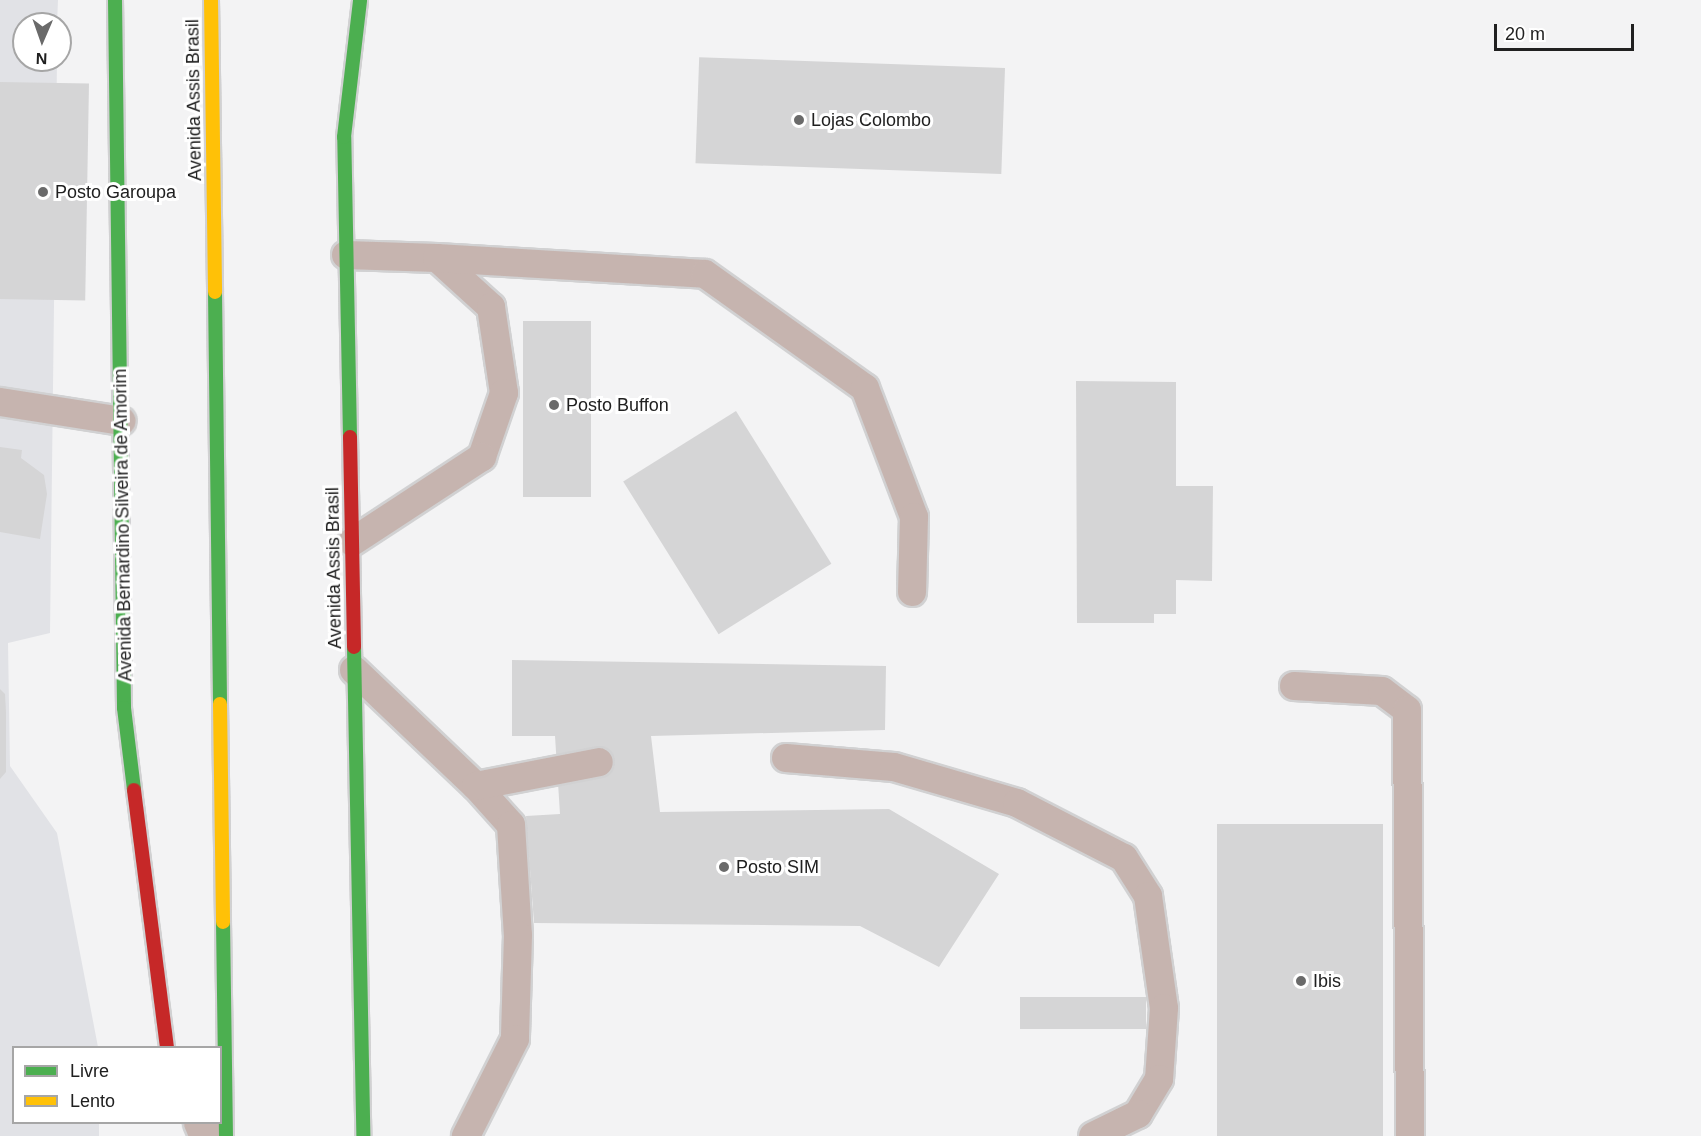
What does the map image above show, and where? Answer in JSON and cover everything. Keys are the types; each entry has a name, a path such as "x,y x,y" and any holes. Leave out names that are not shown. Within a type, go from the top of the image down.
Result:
{"main road":[{"name":"Avenida Bernardino Silveira de Amorim","path":"116,0 124,708 167,1046"},
{"name":"Avenida Assis Brasil","path":"211,0 226,1136"},
{"name":"Avenida Assis Brasil","path":"360,0 344,137 363,1136"}],"lane":[{"path":"346,255 437,258 705,274 865,388 914,517 912,592"},
{"path":"352,542 482,457 504,393 491,307 437,258"},
{"path":"0,402 122,421"},
{"path":"354,670 476,786 511,825 518,935 514,1038 466,1136"},
{"path":"1294,686 1382,692 1407,710 1410,1136"},
{"path":"786,758 894,767 994,796 1017,803 1124,858 1148,896 1164,1008 1159,1079 1138,1114 1093,1136"},
{"path":"476,786 599,762"}],"shaded area":[{"path":"0,0 58,0 58,12 12,12 12,72 57,72 50,633 8,643 10,766 57,833 98,1046 12,1046 12,1124 99,1124 99,1136 0,1136"}],"building":[{"path":"699,57 1005,68 1001,174 695,163"},
{"name":"Posto Garoupa","path":"0,82 89,84 85,301 0,299"},
{"path":"523,321 591,321 591,497 523,497"},
{"path":"1076,381 1176,382 1176,486 1213,486 1212,581 1176,580 1176,614 1154,614 1154,623 1077,623"},
{"path":"736,411 831,564 719,634 623,481"},
{"path":"0,447 22,450 21,458 44,475 47,494 40,539 0,532"},
{"path":"512,660 886,666 885,730 651,736 660,812 889,809 999,874 939,967 860,926 534,923 526,816 560,814 555,736 512,736"},
{"path":"0,689 5,694 6,772 0,779"},
{"name":"Ibis","path":"1217,824 1383,824 1383,1136 1217,1136"},
{"path":"1020,997 1146,997 1146,1029 1020,1029"}],"traffic: fast":[{"path":"115,0 124,708 134,790"},
{"path":"350,437 344,137 360,0"},
{"path":"215,292 220,704"},
{"path":"354,647 363,1136"},
{"path":"223,922 226,1136"}],"traffic: slow":[{"path":"211,0 215,292"},
{"path":"220,704 223,922"}],"traffic: jam":[{"path":"350,437 354,647"},
{"path":"134,790 167,1046"}],"place":[{"name":"Lojas Colombo","path":"799,120"},
{"name":"Posto Garoupa","path":"43,192"},
{"name":"Posto Buffon","path":"554,405"},
{"name":"Posto SIM","path":"724,867"},
{"name":"Ibis","path":"1301,981"}]}
